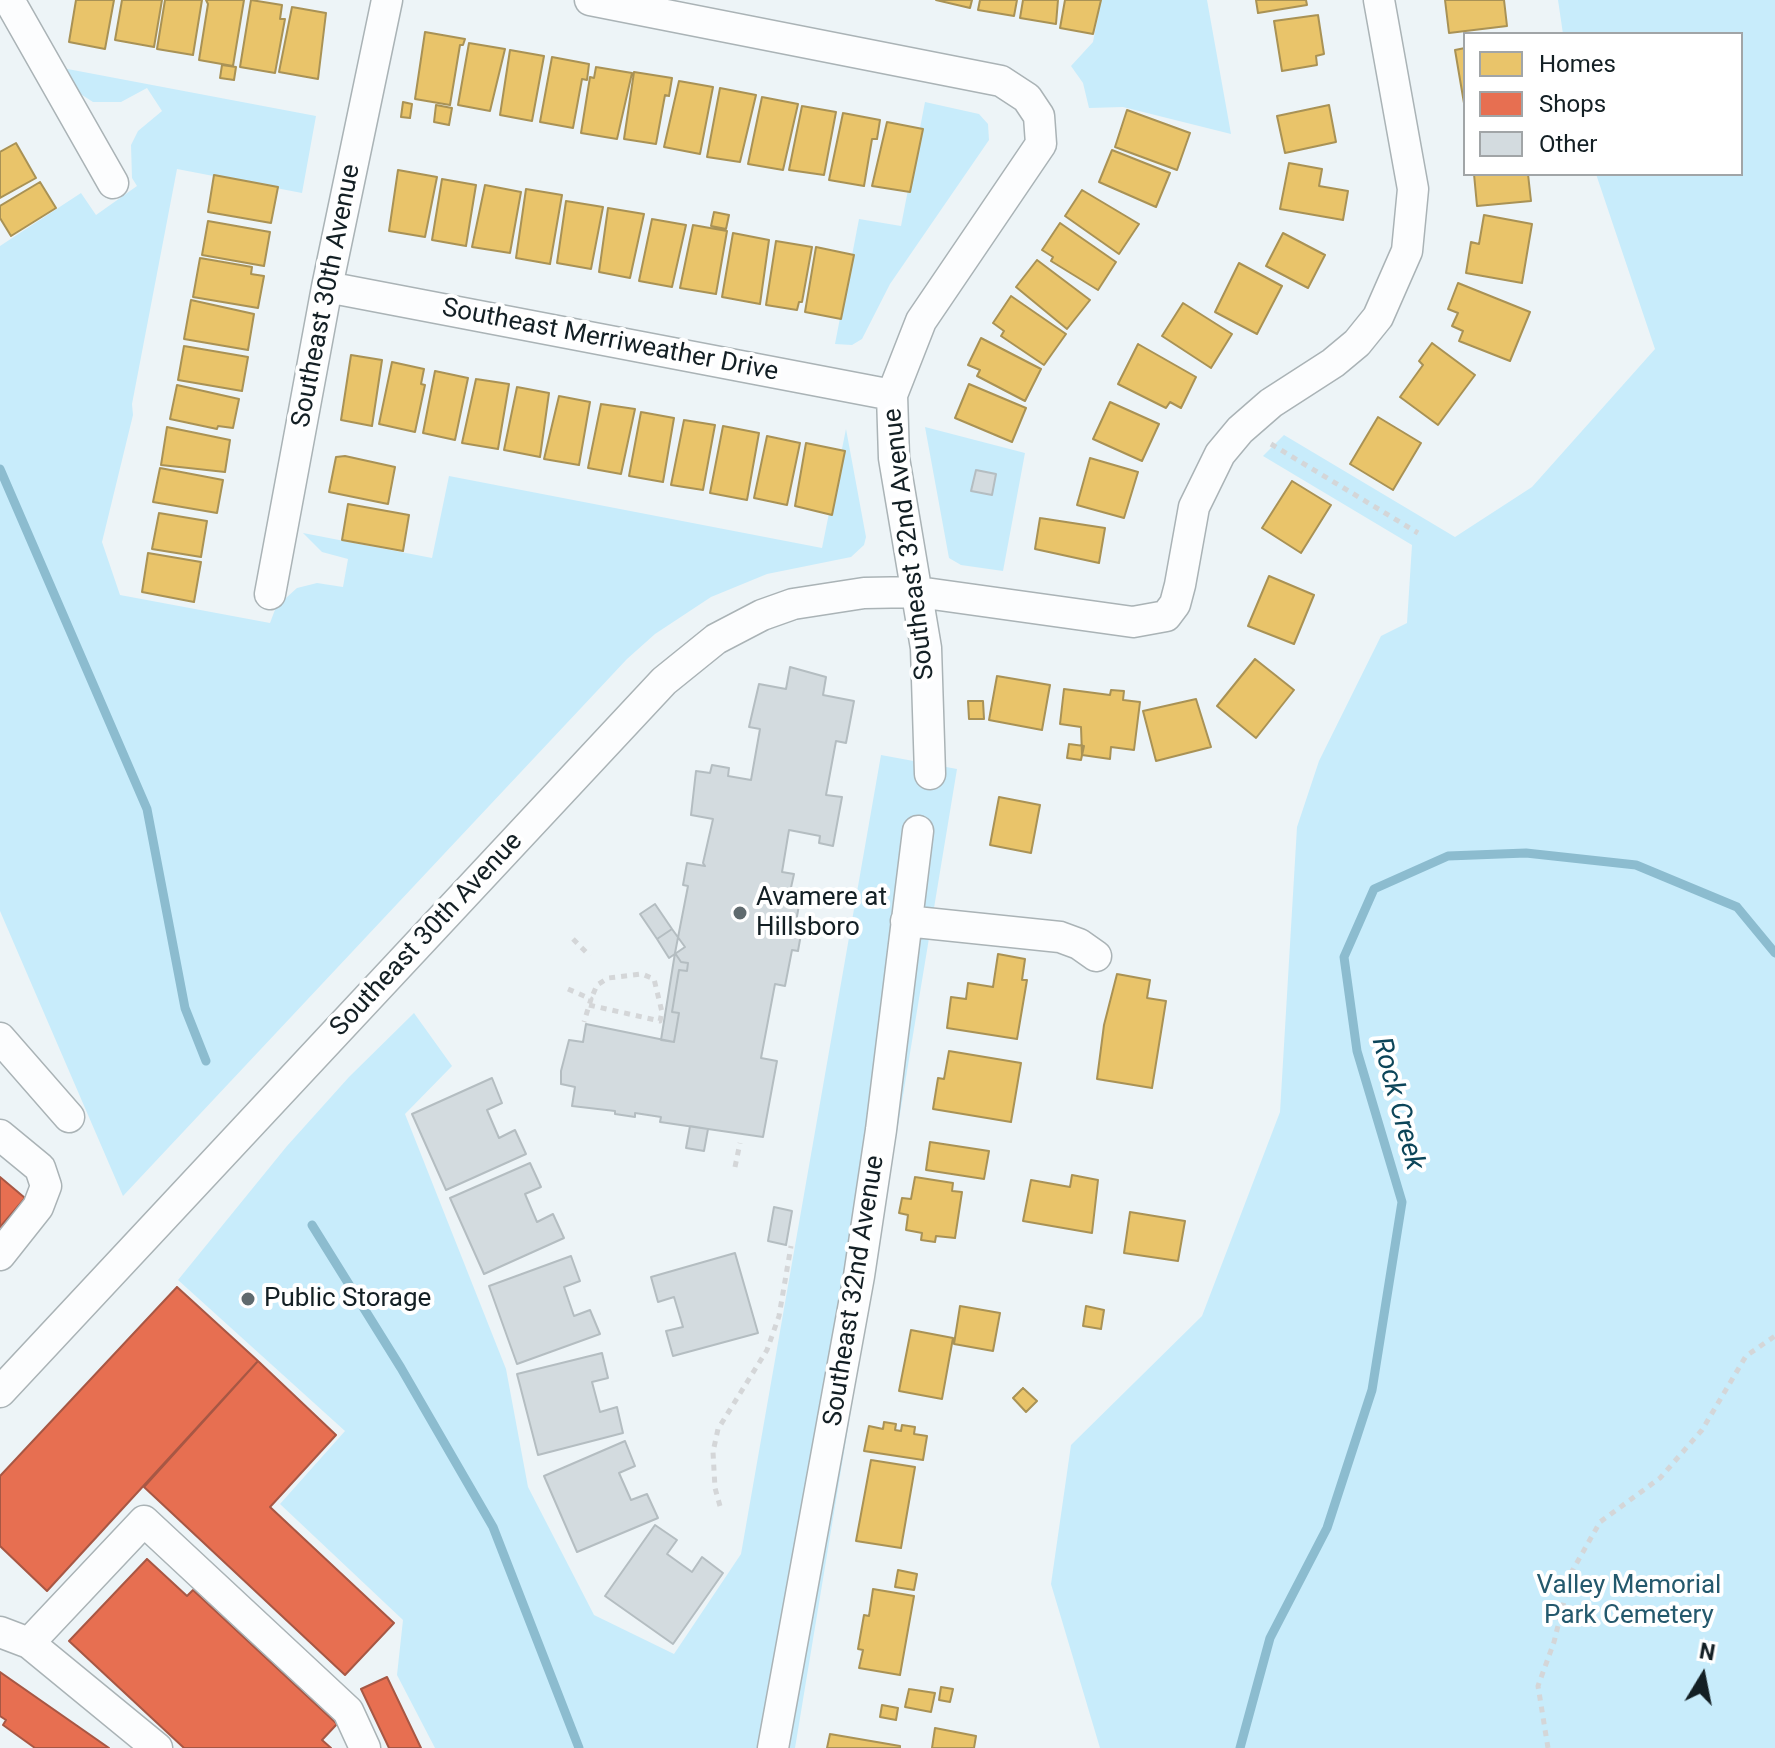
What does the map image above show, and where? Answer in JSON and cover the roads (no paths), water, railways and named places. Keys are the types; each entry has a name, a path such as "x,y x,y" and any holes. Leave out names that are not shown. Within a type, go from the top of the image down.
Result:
{"street":[{"path":"9,0 113,183"},
{"name":"Southeast 30th Avenue","path":"270,594 327,287 387,0"},
{"name":"Southeast 32nd Avenue","path":"590,0 1001,81 1027,98 1039,116 1041,144 921,321 892,395 894,458 926,648 930,774"},
{"name":"Southeast 30th Avenue","path":"0,1392 685,662 737,626 793,604 864,593 918,592 1133,622 1166,616 1175,604 1180,585 1194,507 1220,454 1240,430 1271,403 1357,343 1378,317 1403,263 1413,221 1413,189 1379,0"},
{"name":"Southeast Merriweather Drive","path":"327,287 892,395"},
{"name":"Southeast 32nd Avenue","path":"773,1748 859,1276 881,1130 918,831"},
{"path":"906,921 1060,937 1079,944 1096,956"},
{"path":"0,1038 69,1117"},
{"path":"0,1135 40,1168 46,1186 38,1207 0,1255"},
{"path":"29,1643 144,1521 348,1711 365,1748"},
{"path":"0,1632 29,1643 157,1748"}],"waterway":[{"path":"0,469 147,809 185,1008 206,1061"},
{"name":"Rock Creek","path":"1240,1748 1270,1638 1327,1528 1372,1390 1402,1202 1357,1051 1344,957 1374,889 1448,856 1526,853 1636,865 1737,907 1775,953"},
{"path":"312,1225 401,1368 493,1527 579,1748"}],"place":[{"name":"Avamere at Hillsboro","path":"740,913"},
{"name":"Public Storage","path":"248,1299"}],"park label":[{"name":"Valley Memorial Park Cemetery","path":"1629,1601"}]}
